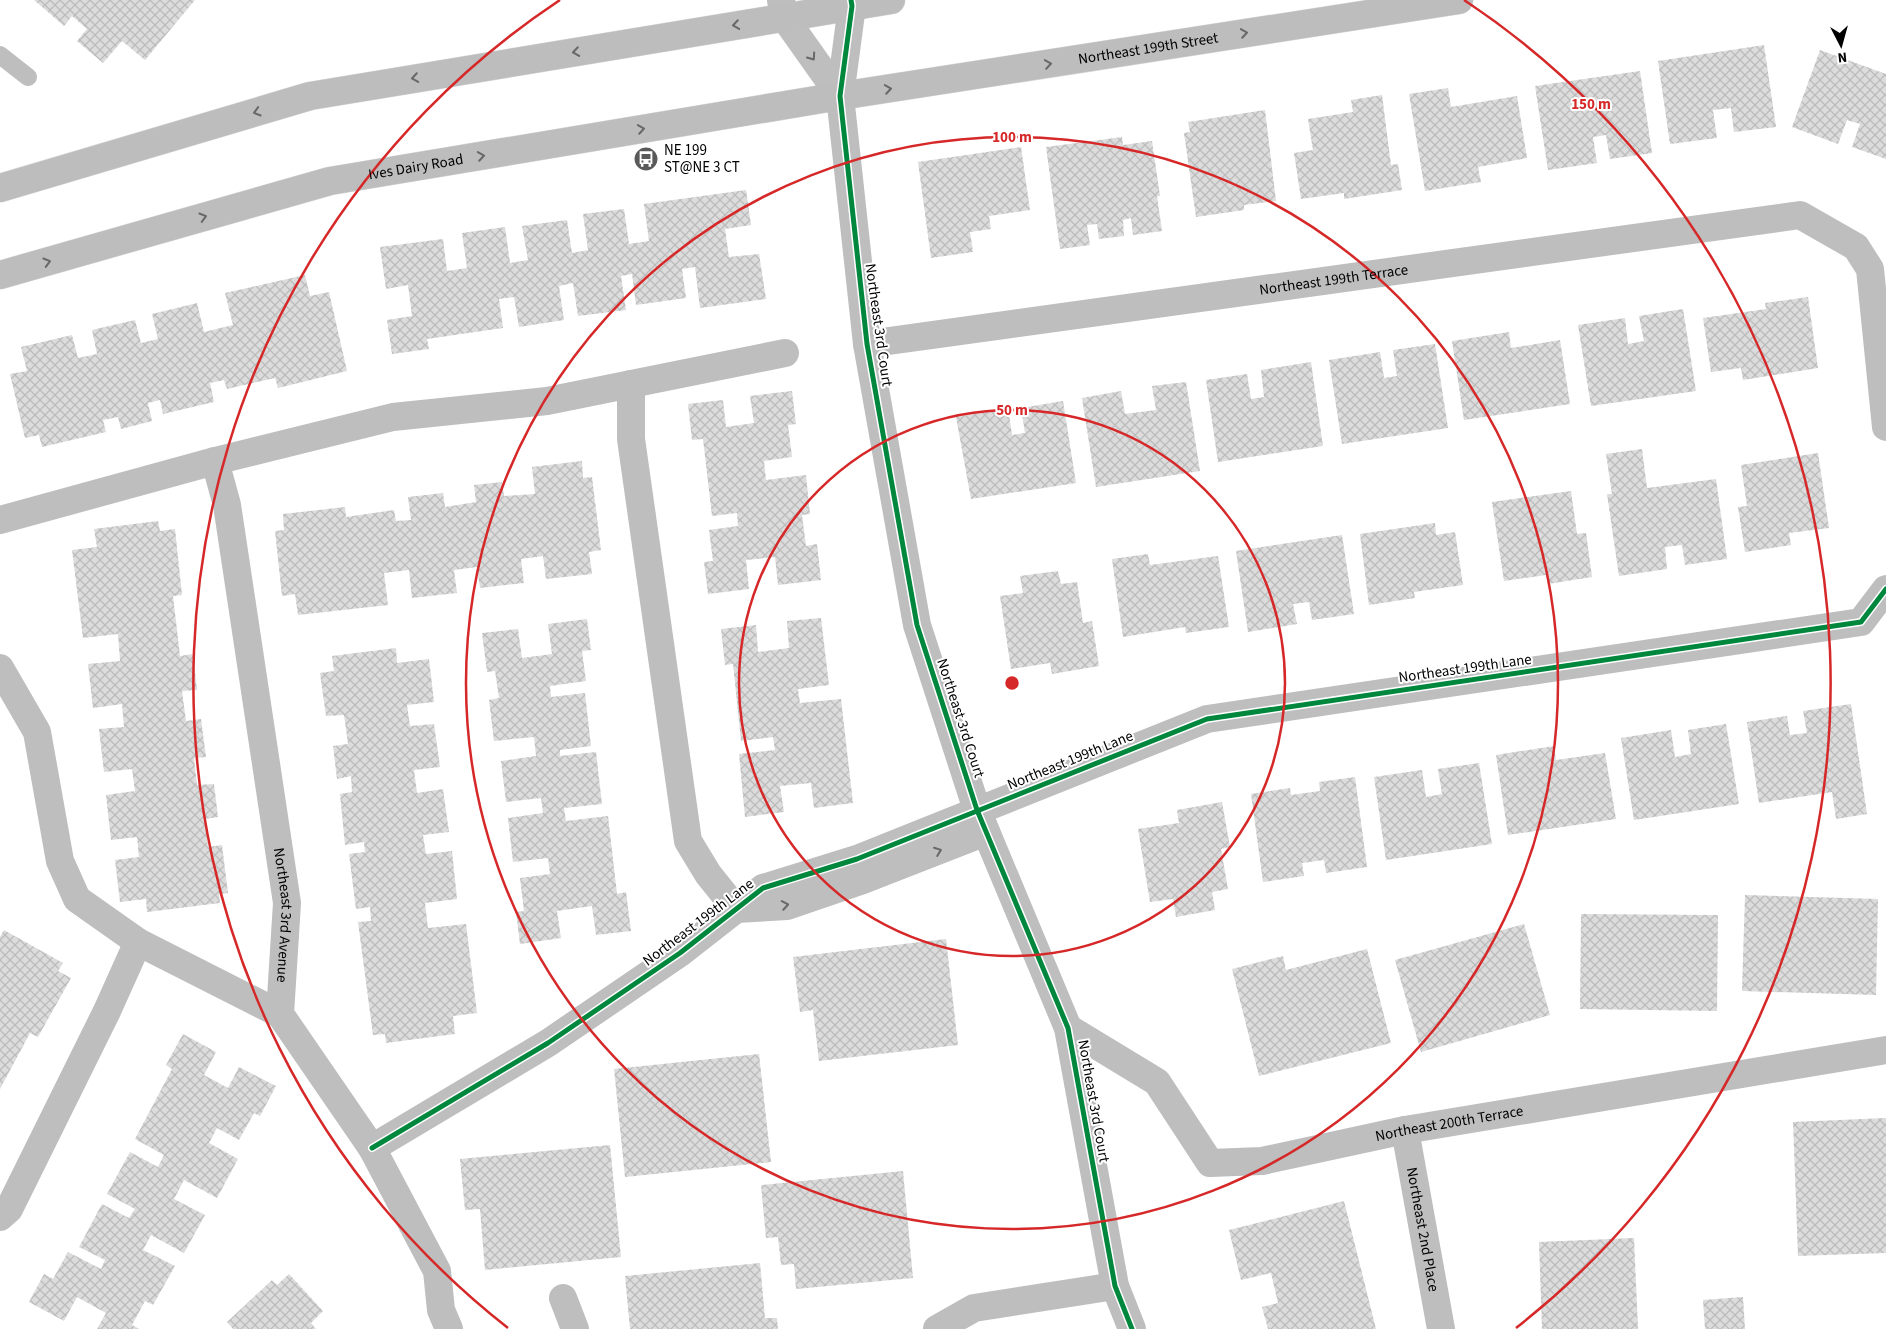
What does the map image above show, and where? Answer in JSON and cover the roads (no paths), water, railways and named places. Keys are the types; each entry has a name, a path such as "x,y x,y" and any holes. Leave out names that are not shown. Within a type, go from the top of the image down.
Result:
{"main road":[{"path":"0,188 310,96 783,9 891,0"},
{"name":"Northeast 199th Street","path":"840,96 1459,0"},
{"name":"Ives Dairy Road","path":"0,275 330,181 840,96"}],"street":[{"name":"Northeast 3rd Court","path":"851,3 840,96 867,344 917,624 982,821 1068,1028 1115,1286 1132,1329"},
{"path":"783,9 840,96"},
{"name":"Northeast 199th Terrace","path":"867,344 1800,215 1856,247 1870,270 1886,427"},
{"path":"0,520 215,461 393,417 547,401 785,352"},
{"path":"631,384 631,439 688,842 708,874 736,909"},
{"name":"Northeast 3rd Avenue","path":"215,461 227,505 287,903 280,1014"},
{"name":"Northeast 199th Lane","path":"372,1148 548,1043 680,953 736,909 787,906 863,880 982,821 1207,719 1861,622 1886,589"},
{"path":"0,668 37,732 60,861 77,899 138,942 280,1014 372,1148 437,1271 441,1310 449,1329"},
{"path":"0,1217 9,1209 14,1200 107,1011 138,942"},
{"name":"Northeast 200th Terrace","path":"1068,1028 1157,1082 1210,1163 1262,1161 1405,1130 1886,1050"},
{"name":"Northeast 2nd Place","path":"1405,1130 1441,1329"},
{"path":"937,1329 974,1308 1115,1286"},
{"path":"563,1298 575,1329"}],"lane":[{"path":"0,55 28,78"}],"place":[{"name":"NE 199 ST@NE 3 CT","path":"646,159"}]}
